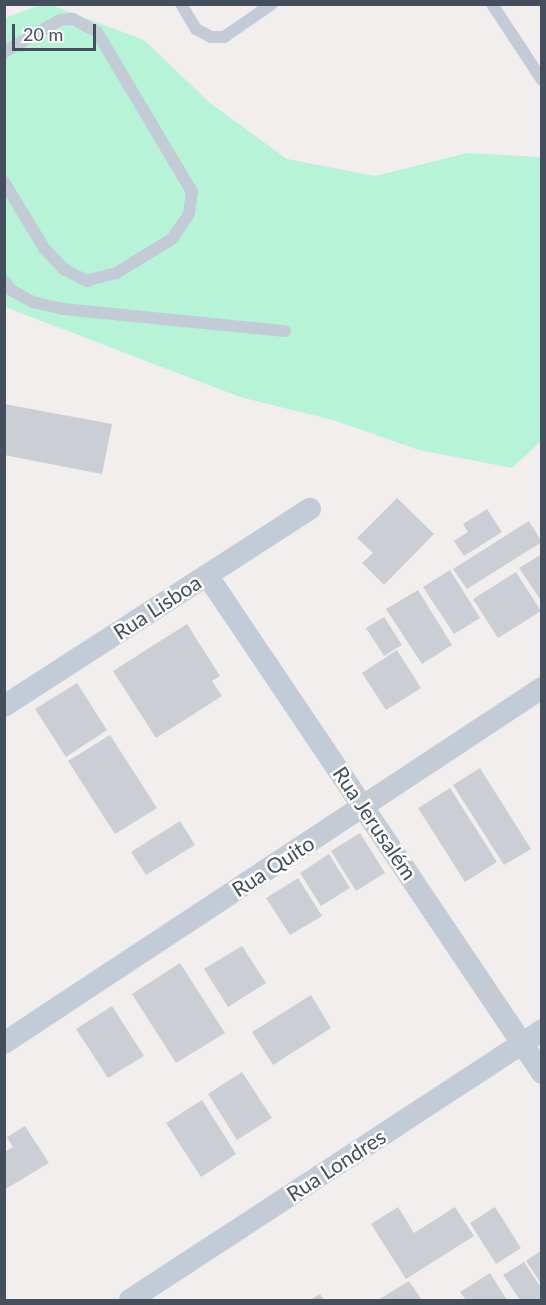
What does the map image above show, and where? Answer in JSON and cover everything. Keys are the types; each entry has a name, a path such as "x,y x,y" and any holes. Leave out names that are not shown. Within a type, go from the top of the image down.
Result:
{"street":[{"name":"Rua Lisboa","path":"4,706 310,509"},
{"name":"Rua Jerusalém","path":"207,575 542,1073"},
{"name":"Rua Quito","path":"4,1043 542,688"},
{"name":"Rua Londres","path":"130,1300 542,1030"}],"lane":[{"path":"181,4 196,29 211,37 224,37 264,7"},
{"path":"492,4 542,80"},
{"path":"4,52 60,20 73,19 97,32 192,192 189,214 172,238 116,273 87,281 65,270 44,248 4,182"},
{"path":"4,281 11,290 33,302 63,309 285,331"}],"green space":[{"path":"40,5 51,5 144,40 210,103 287,159 375,176 467,153 541,157 541,441 512,468 419,450 333,420 240,397 5,307 5,18"}],"building":[{"path":"4,404 112,424 102,474 4,455"},
{"path":"397,498 434,534 384,585 362,563 373,553 357,538"},
{"path":"487,509 502,532 464,556 454,541 468,532 463,524"},
{"path":"529,521 542,542 467,589 453,569"},
{"path":"542,554 542,602 519,568"},
{"path":"450,570 480,618 454,634 423,587"},
{"path":"516,572 541,611 498,638 473,599"},
{"path":"418,590 452,645 422,664 386,609"},
{"path":"384,617 402,645 384,656 366,628"},
{"path":"187,624 220,676 212,681 222,696 156,738 113,671"},
{"path":"397,650 421,688 386,710 362,673"},
{"path":"77,683 107,730 66,757 35,709"},
{"path":"110,735 157,808 115,834 68,761"},
{"path":"480,768 531,849 504,865 453,785"},
{"path":"450,788 497,862 465,882 418,808"},
{"path":"180,821 195,845 146,875 131,852"},
{"path":"360,833 385,873 356,891 331,851"},
{"path":"329,854 350,888 321,906 300,873"},
{"path":"298,878 322,916 290,935 266,898"},
{"path":"242,946 266,983 228,1007 204,969"},
{"path":"180,963 225,1033 176,1063 132,994"},
{"path":"311,995 331,1028 273,1065 252,1032"},
{"path":"112,1006 144,1056 108,1078 76,1029"},
{"path":"242,1072 272,1118 237,1140 208,1094"},
{"path":"202,1100 236,1154 201,1177 166,1123"},
{"path":"25,1126 49,1163 4,1190 4,1152 13,1147 7,1137"},
{"path":"398,1207 414,1233 455,1207 474,1236 406,1279 371,1224"},
{"path":"495,1207 521,1248 496,1264 470,1223"},
{"path":"542,1250 542,1285 526,1261"},
{"path":"524,1262 542,1289 542,1300 520,1300 503,1275"},
{"path":"490,1273 507,1300 466,1300 460,1292"},
{"path":"409,1281 422,1300 378,1300"},
{"path":"320,1294 324,1300 310,1300"}]}
